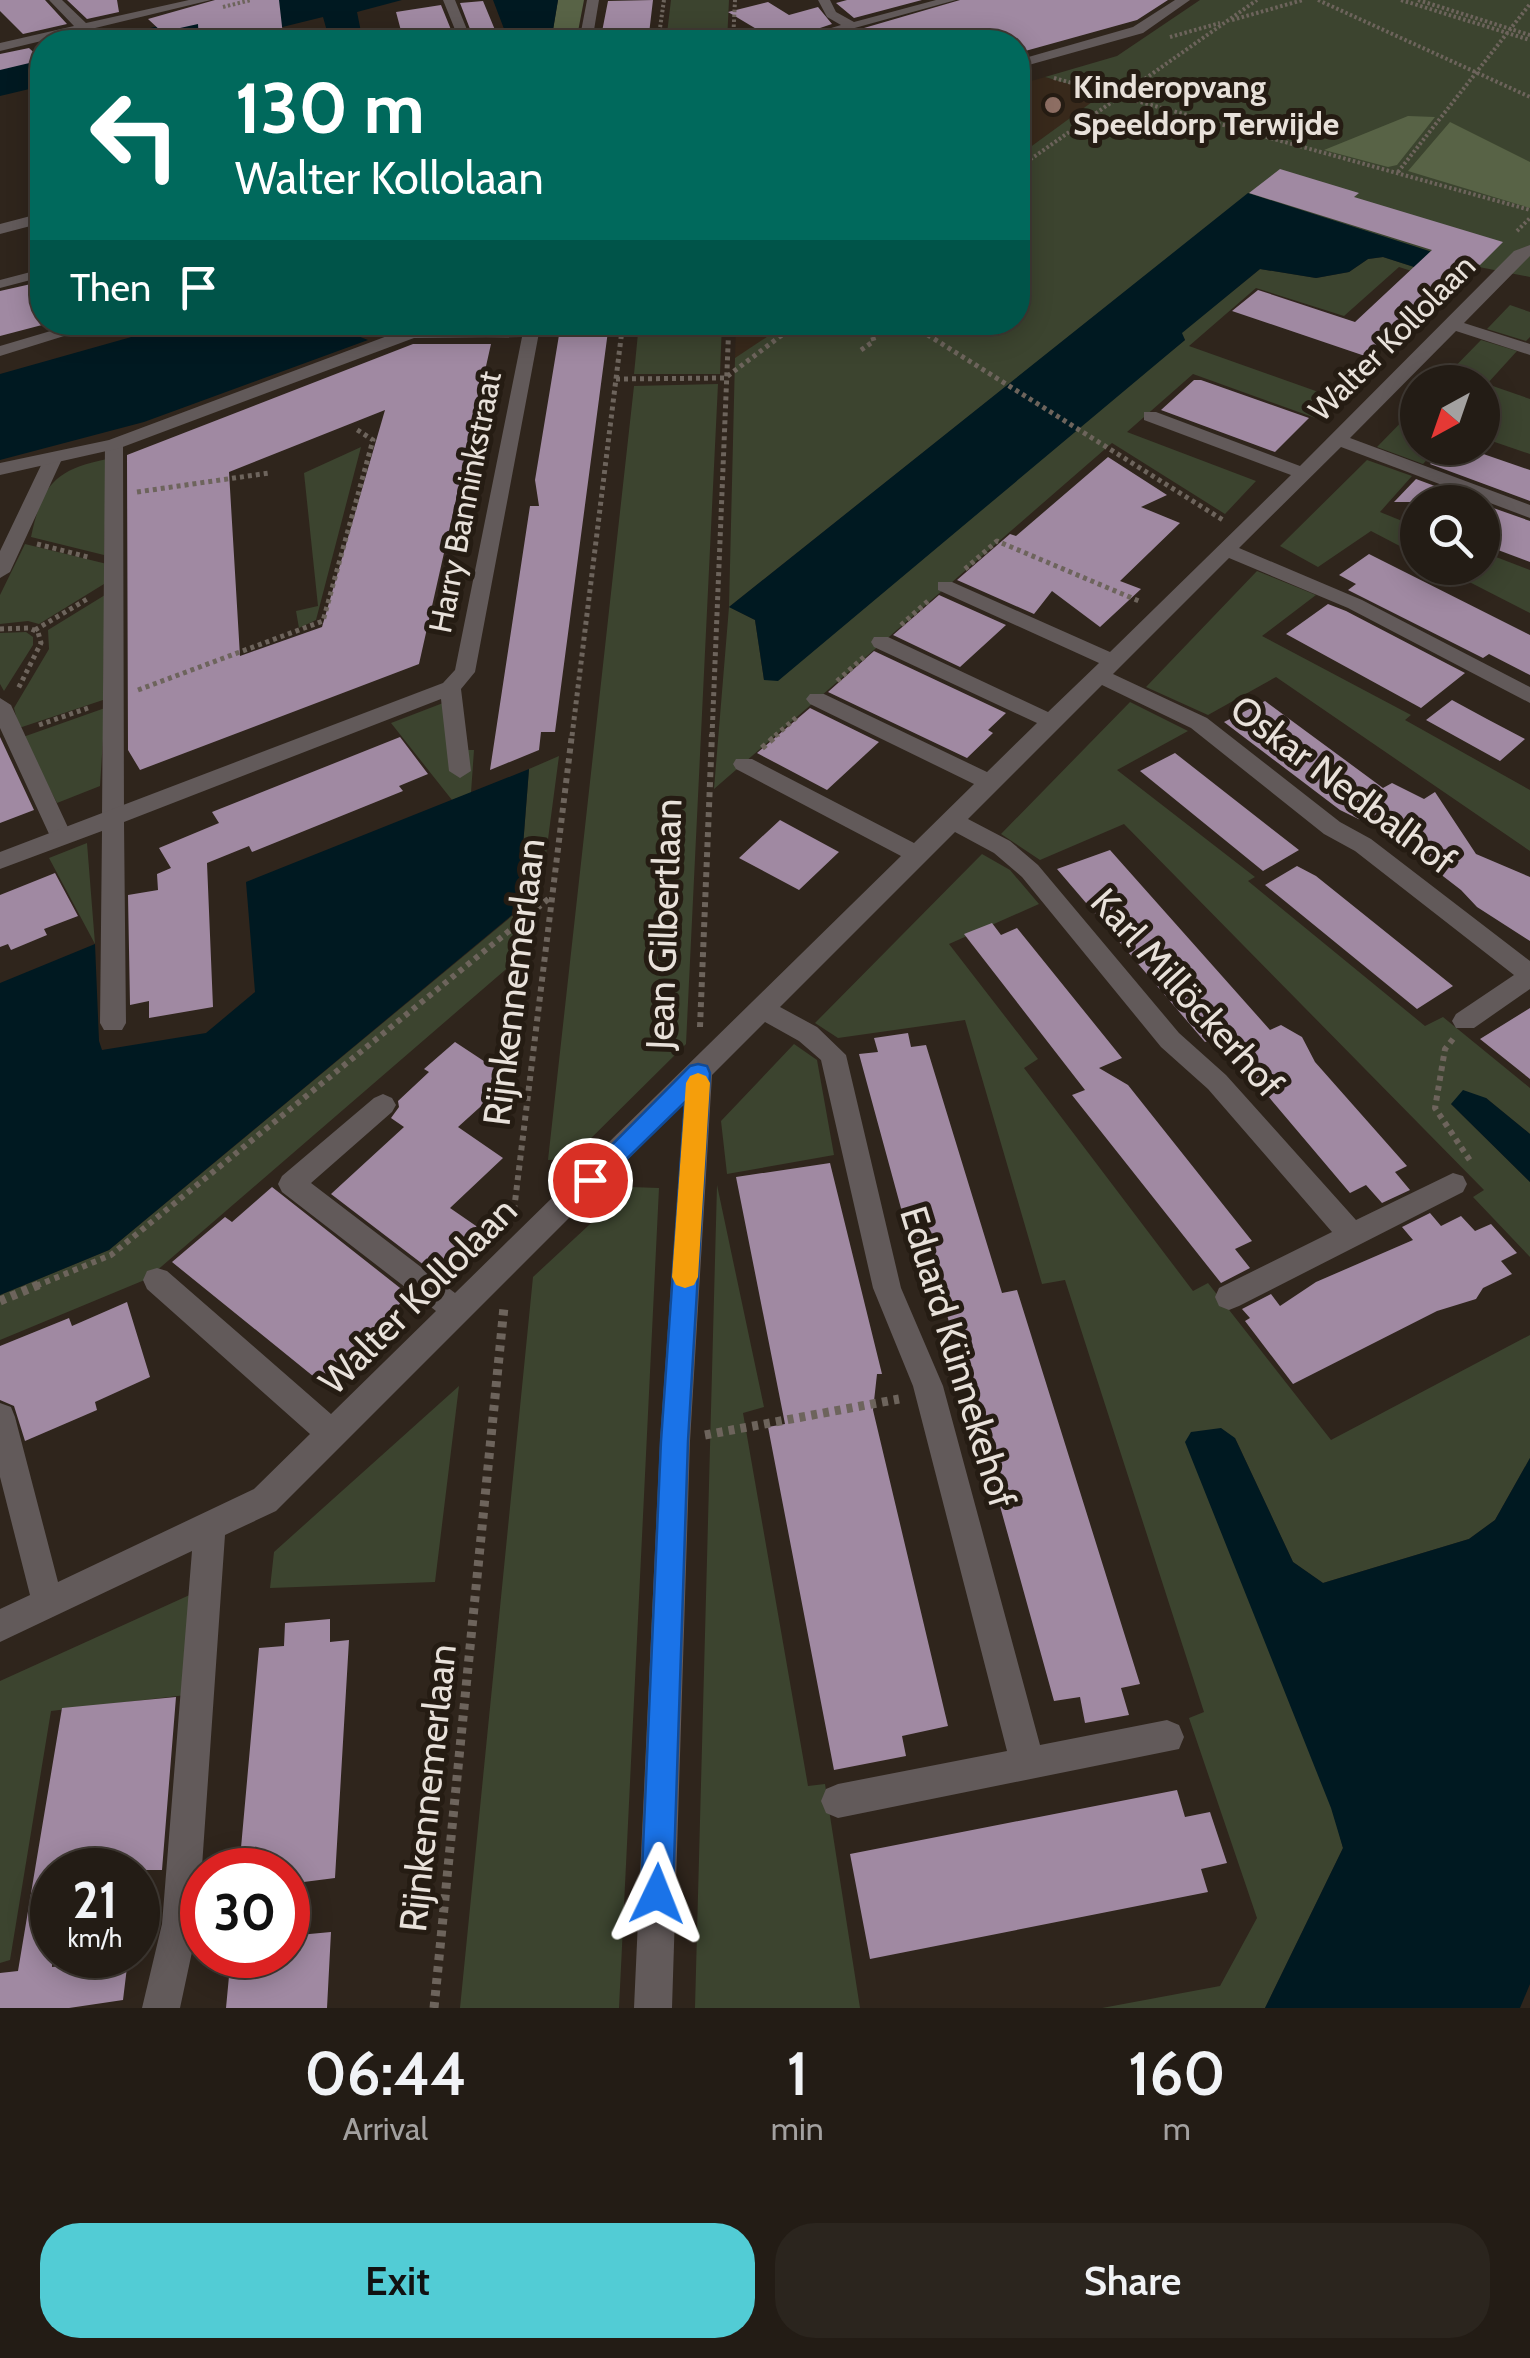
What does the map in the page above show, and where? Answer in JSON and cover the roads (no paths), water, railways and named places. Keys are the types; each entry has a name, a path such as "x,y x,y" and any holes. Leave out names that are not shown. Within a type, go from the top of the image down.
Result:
{"street":[{"path":"55,0 83,28"},
{"path":"74,30 204,0"},
{"path":"449,0 461,30"},
{"path":"587,30 593,0"},
{"path":"824,0 831,14 852,26"},
{"path":"837,30 950,0"},
{"path":"1030,61 1138,30 1184,0"},
{"path":"0,46 30,39"},
{"path":"0,229 30,221"},
{"name":"Walter Kollolaan","path":"0,1626 265,1500 1453,325 1520,254 1529,250"},
{"path":"1453,325 1530,350"},
{"path":"0,351 56,335"},
{"path":"0,470 114,444 409,335"},
{"name":"Harry Banninkstraat","path":"0,860 450,688 465,672 530,335"},
{"name":"Walter Kollolaan","path":"1150,416 1303,473"},
{"path":"1337,440 1530,512"},
{"path":"113,1023 114,444"},
{"path":"0,572 53,459"},
{"path":"1226,550 1355,604 1530,696"},
{"path":"945,586 1106,668"},
{"path":"881,642 1052,722"},
{"name":"Oskar Nedbalhof","path":"1106,668 1199,723 1530,975 1465,1022"},
{"name":"Harry Banninkstraat","path":"450,688 460,771"},
{"path":"816,699 990,783"},
{"path":"6,718 61,836"},
{"path":"744,764 917,855"},
{"name":"Karl Millöckerhof","path":"952,821 1002,848 1030,871 1170,1040 1217,1082 1351,1234"},
{"name":"Eduard Künnekehof","path":"762,1008 808,1034 833,1056 887,1288 930,1393 1028,1765"},
{"name":"Jean Gilbertlaan","path":"652,2008 674,1441 698,1073"},
{"path":"383,1105 292,1184 457,1310"},
{"path":"1228,1297 1453,1184"},
{"path":"157,1280 332,1434"},
{"path":"0,1417 48,1604"},
{"path":"161,2008 180,1924 210,1528"},
{"path":"838,1801 1168,1738"}],"lane":[{"path":"0,284 30,276"}],"water":[{"path":"272,0 402,0 357,12 361,30 327,30 323,17 270,30 141,30"},
{"path":"493,0 558,0 553,30 504,30"},
{"path":"30,56 30,89 0,96 0,63"},
{"path":"1248,193 1479,267 1464,283 1383,257 1368,259 1349,272 1316,278 1260,269 1182,333 1185,340 778,681 764,680 755,620 729,607"},
{"path":"138,335 355,335 368,340 144,422 0,460 0,374"},
{"path":"529,769 518,910 109,1250 0,1295 0,983 95,944 102,1050 206,1033 255,992 246,882"},
{"path":"1463,1090 1486,1098 1530,1134 1530,1182 1451,1104"},
{"path":"1221,1428 1235,1438 1293,1562 1323,1583 1469,1539 1495,1520 1530,1458 1530,1984 1520,2008 1265,2008 1343,1848 1331,1808 1185,1442 1191,1432"}],"place":[{"name":"Kinderopvang Speeldorp Terwijde","path":"1053,105"}]}
